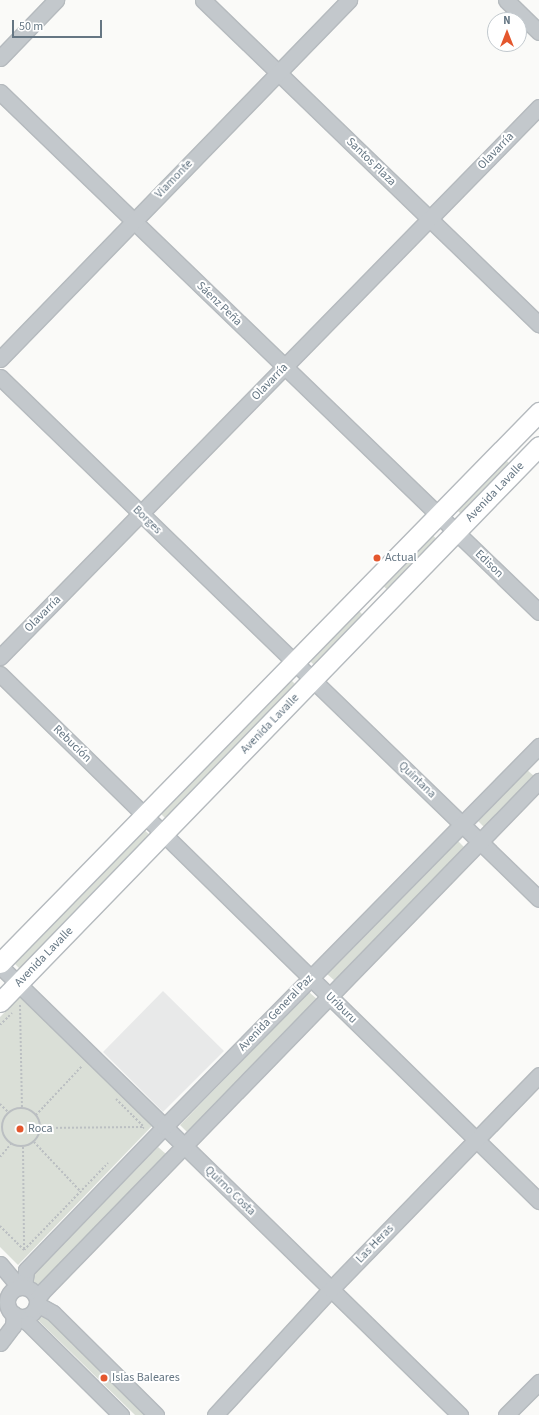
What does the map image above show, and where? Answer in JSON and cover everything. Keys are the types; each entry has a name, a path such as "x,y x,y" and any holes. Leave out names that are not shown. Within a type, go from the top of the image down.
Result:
{"main road":[{"name":"Avenida Lavalle","path":"0,963 144,814 539,412"},
{"name":"Avenida Lavalle","path":"0,1002 539,446"}],"street":[{"path":"0,58 56,0"},
{"name":"Santos Plaza","path":"203,0 539,324"},
{"name":"Viamonte","path":"0,359 349,0"},
{"path":"506,0 539,32"},
{"name":"Sáenz Peña","path":"0,92 439,515"},
{"name":"Olavarría","path":"0,657 539,107"},
{"name":"Borges","path":"0,377 293,662"},
{"name":"Edison","path":"439,515 539,612"},
{"name":"Quintana","path":"293,662 313,679 539,899"},
{"name":"Rebución","path":"0,674 144,814"},
{"name":"Avenida General Paz","path":"22,1287 26,1270 164,1127 539,746"},
{"path":"14,1314 30,1314 42,1292 539,781"},
{"name":"Uriburu","path":"144,814 539,1201"},
{"name":"Quirno Costa","path":"0,966 460,1415"},
{"name":"Las Heras","path":"215,1415 331,1289 539,1075"},
{"path":"0,1264 22,1287 32,1291 37,1302 53,1313 156,1415"},
{"path":"0,1343 13,1326 14,1314 6,1301 10,1292 22,1287"},
{"path":"0,1298 14,1314 28,1323 121,1415"},
{"path":"506,1415 539,1382"}],"path":[{"path":"18,984 20,1005 22,1108"},
{"path":"20,1005 26,1010"},
{"path":"0,1025 20,1005"},
{"path":"36,1115 82,1066 87,1071"},
{"path":"115,1099 144,1127"},
{"path":"0,1104 8,1112"},
{"path":"22,1108 36,1115 40,1128 34,1142 22,1147 11,1144 6,1140 1,1128 2,1122 8,1112 22,1108"},
{"path":"138,1132 144,1127"},
{"path":"40,1128 164,1127"},
{"path":"34,1142 81,1192"},
{"path":"0,1157 11,1144"},
{"path":"22,1147 24,1258"},
{"path":"24,1250 112,1159"},
{"path":"0,1226 24,1250"}],"shaded area":[{"path":"504,458 512,466 463,516 455,508"},
{"path":"431,534 439,541 390,592 381,584"},
{"path":"357,609 365,617 316,667 308,659"},
{"path":"289,678 297,686 167,820 159,812"},
{"path":"526,769 534,776 484,827 476,819"},
{"path":"142,828 150,835 20,969 12,961"},
{"path":"457,840 465,848 335,981 327,974"},
{"path":"163,991 224,1051 163,1112 103,1052"},
{"path":"309,992 318,1000 188,1133 180,1125"},
{"path":"21,996 153,1125 18,1265 0,1247 0,1017"},
{"path":"158,1147 166,1154 36,1288 28,1280"},
{"path":"42,1312 147,1415 135,1415 36,1318"}],"place":[{"name":"Actual","path":"377,558"},
{"name":"Roca","path":"20,1129"},
{"name":"Islas Baleares","path":"104,1378"}]}
